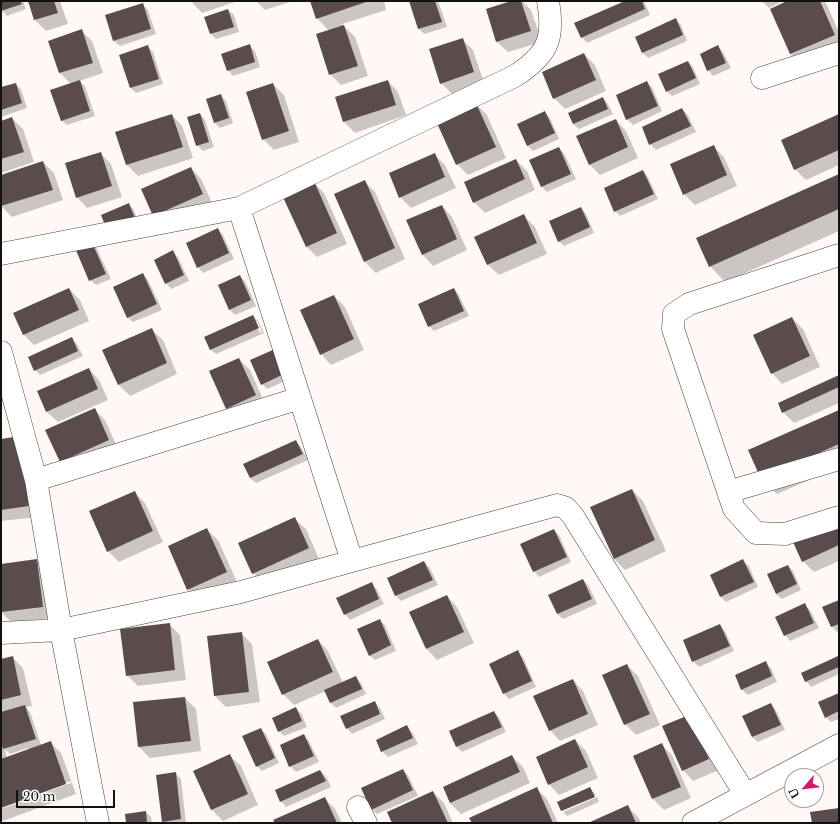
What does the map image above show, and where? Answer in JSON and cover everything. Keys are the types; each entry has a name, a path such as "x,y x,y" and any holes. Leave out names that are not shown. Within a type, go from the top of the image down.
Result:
{"street":[{"path":"1,254 239,208 514,76 534,63 545,48 549,38 551,15 548,1"},
{"path":"762,78 839,53"},
{"path":"239,208 352,561"},
{"path":"839,255 689,304 674,314 673,329 734,509 756,533 785,534 839,517"},
{"path":"1,352 36,480 61,630 98,823"},
{"path":"36,480 300,398"},
{"path":"728,492 839,459"},
{"path":"1,633 61,630 241,592 557,505 566,508 572,516 745,794"},
{"path":"693,823 839,745"}],"building":[{"path":"1,1 20,1 22,4 1,11"},
{"path":"28,1 54,1 58,13 34,20"},
{"path":"310,1 369,1 316,19"},
{"path":"409,1 435,1 442,22 418,29"},
{"path":"511,1 521,1 531,31 496,42 486,9"},
{"path":"625,1 642,1 645,9 581,38 574,23"},
{"path":"787,1 820,1 835,35 790,54 770,9"},
{"path":"143,3 151,29 113,41 105,15"},
{"path":"228,9 234,27 210,34 204,17"},
{"path":"676,18 683,35 642,53 635,37"},
{"path":"344,25 358,66 329,75 316,34"},
{"path":"82,29 93,63 59,73 48,41"},
{"path":"463,38 474,72 440,84 429,49"},
{"path":"250,44 255,62 227,71 221,54"},
{"path":"148,45 159,79 130,88 119,55"},
{"path":"718,45 726,63 707,71 700,54"},
{"path":"584,53 596,80 553,99 542,72"},
{"path":"688,61 696,78 666,92 658,74"},
{"path":"80,80 90,111 61,121 50,90"},
{"path":"388,80 396,105 343,122 335,97"},
{"path":"647,81 658,106 626,120 616,95"},
{"path":"16,83 22,103 1,110 1,87"},
{"path":"273,83 289,131 262,140 246,92"},
{"path":"221,94 229,118 214,123 206,99"},
{"path":"603,97 608,109 573,124 568,113"},
{"path":"476,103 496,147 456,165 436,121"},
{"path":"682,108 691,126 649,145 642,127"},
{"path":"545,111 555,133 527,146 517,124"},
{"path":"200,113 209,142 196,146 187,117"},
{"path":"172,114 183,147 126,165 115,132"},
{"path":"839,114 839,150 794,170 781,140"},
{"path":"12,117 24,152 1,159 1,121"},
{"path":"616,119 628,147 589,165 576,136"},
{"path":"714,145 727,175 683,195 670,164"},
{"path":"559,147 571,174 541,187 529,160"},
{"path":"101,152 112,186 76,198 65,163"},
{"path":"435,153 445,177 399,198 389,173"},
{"path":"516,159 525,179 473,203 464,182"},
{"path":"43,161 53,190 1,206 1,175"},
{"path":"191,167 203,194 153,216 141,189"},
{"path":"643,170 654,194 614,212 604,188"},
{"path":"839,174 839,209 709,267 696,238"},
{"path":"365,180 395,248 364,262 334,194"},
{"path":"314,181 337,233 306,247 282,195"},
{"path":"129,203 135,218 107,230 101,215"},
{"path":"442,205 457,239 422,255 406,220"},
{"path":"581,207 590,227 558,242 549,221"},
{"path":"524,214 537,243 487,265 474,237"},
{"path":"218,228 229,253 197,268 186,243"},
{"path":"91,240 106,274 89,281 75,248"},
{"path":"173,250 184,275 165,284 154,260"},
{"path":"143,273 157,304 127,318 113,287"},
{"path":"240,275 251,300 229,310 218,285"},
{"path":"69,288 79,310 23,335 13,313"},
{"path":"454,288 464,311 428,327 418,304"},
{"path":"334,295 354,339 320,355 300,310"},
{"path":"253,315 259,328 210,350 204,337"},
{"path":"792,317 810,356 771,374 753,335"},
{"path":"152,328 167,363 118,385 102,350"},
{"path":"72,337 78,351 34,371 28,357"},
{"path":"275,349 286,373 261,385 250,360"},
{"path":"239,358 256,395 226,409 209,371"},
{"path":"89,368 98,389 46,412 37,391"},
{"path":"839,375 839,387 782,413 778,403"},
{"path":"95,408 109,440 60,462 45,430"},
{"path":"839,410 839,444 761,479 748,450"},
{"path":"20,436 29,506 1,510 1,439"},
{"path":"296,440 303,454 250,478 243,464"},
{"path":"632,489 655,540 614,559 590,507"},
{"path":"135,491 153,531 107,552 89,511"},
{"path":"295,517 309,548 252,574 238,543"},
{"path":"839,521 839,545 802,562 793,542"},
{"path":"207,528 227,572 187,590 168,546"},
{"path":"554,529 567,557 533,572 520,544"},
{"path":"37,559 43,607 1,612 1,564"},
{"path":"743,559 754,582 720,597 710,575"},
{"path":"424,561 433,580 395,596 387,578"},
{"path":"788,565 797,584 776,594 767,574"},
{"path":"583,579 592,599 557,614 548,595"},
{"path":"372,582 379,599 344,615 336,598"},
{"path":"447,595 464,632 426,649 409,612"},
{"path":"839,600 839,624 831,627 822,607"},
{"path":"805,603 814,623 784,636 775,617"},
{"path":"380,619 391,645 369,656 357,629"},
{"path":"170,623 175,670 126,676 120,629"},
{"path":"720,624 730,646 692,662 683,640"},
{"path":"242,632 249,692 214,696 207,636"},
{"path":"318,639 333,672 282,695 267,662"},
{"path":"518,650 532,681 503,694 489,664"},
{"path":"13,656 21,695 1,700 1,659"},
{"path":"838,656 839,667 805,682 801,673"},
{"path":"766,661 772,676 741,690 735,675"},
{"path":"627,664 650,714 624,725 602,675"},
{"path":"356,676 362,689 330,703 324,690"},
{"path":"573,679 588,714 549,731 533,696"},
{"path":"839,693 839,711 825,718 818,702"},
{"path":"185,697 191,741 138,747 133,702"},
{"path":"375,701 380,714 346,729 340,716"},
{"path":"771,703 781,725 752,737 742,716"},
{"path":"25,705 36,739 3,749 1,742 1,712"},
{"path":"296,707 302,721 278,732 272,718"},
{"path":"494,711 502,727 456,747 449,731"},
{"path":"689,715 709,759 682,771 662,726"},
{"path":"407,725 413,738 381,752 376,740"},
{"path":"261,728 275,758 256,767 242,736"},
{"path":"304,734 314,756 289,767 280,745"},
{"path":"575,739 588,767 548,785 536,757"},
{"path":"51,741 66,784 1,808 1,759"},
{"path":"662,743 681,787 652,799 633,756"},
{"path":"230,754 248,794 211,810 193,771"},
{"path":"512,755 520,772 450,803 443,787"},
{"path":"403,769 413,790 371,810 361,788"},
{"path":"320,770 326,781 280,802 275,790"},
{"path":"176,772 181,819 162,822 156,775"},
{"path":"537,787 553,823 472,823 469,818"},
{"path":"590,787 595,797 561,811 557,802"},
{"path":"433,791 448,823 392,823 387,812"},
{"path":"325,797 337,823 275,823 273,820"},
{"path":"628,805 636,823 588,823"},
{"path":"839,808 839,823 812,823 810,812"},
{"path":"146,811 147,823 126,823 125,814"}]}
